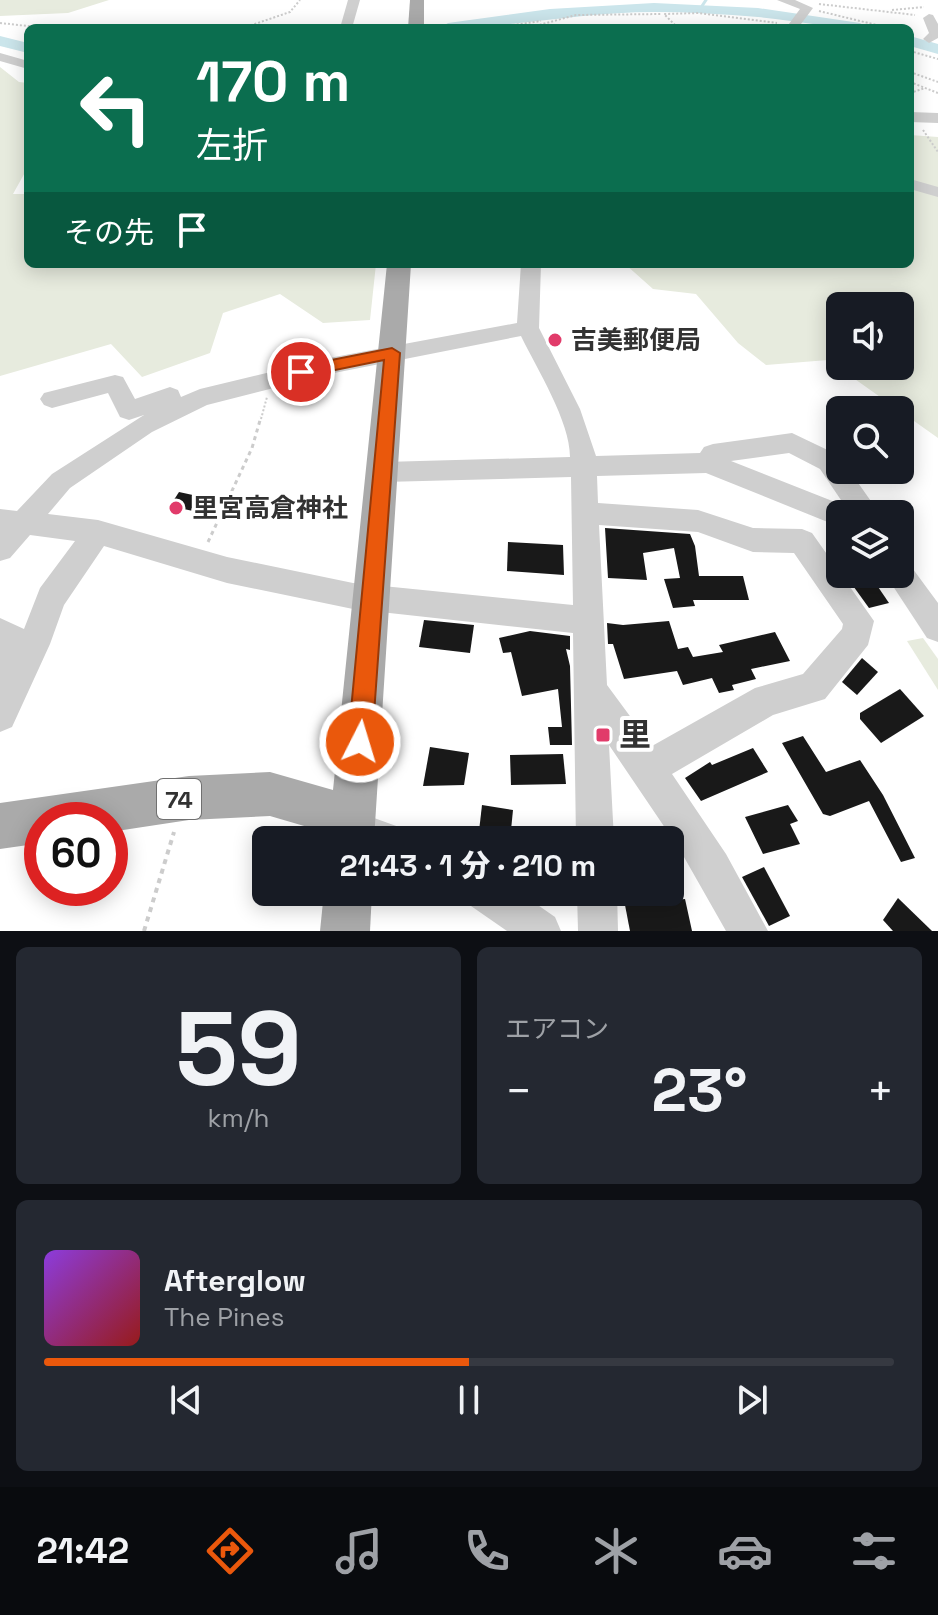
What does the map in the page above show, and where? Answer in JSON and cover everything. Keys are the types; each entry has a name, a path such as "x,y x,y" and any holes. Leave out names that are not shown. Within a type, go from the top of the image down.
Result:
{"main road":[{"path":"416,24 417,0"},
{"name":"74","path":"363,826 373,597 399,268"},
{"name":"74","path":"0,826 189,798 270,794 322,808 348,826"},
{"path":"345,931 347,906"}],"street":[{"path":"347,24 354,0"},
{"path":"783,0 806,5 795,24"},
{"path":"927,12 936,34 929,39"},
{"path":"0,57 24,64"},
{"path":"914,117 938,118"},
{"path":"914,185 938,192"},
{"path":"531,268 528,328 568,409 583,448 594,826"},
{"path":"0,549 11,522 61,481 143,426 200,398 273,378 528,328"},
{"path":"52,399 115,383 129,411 199,385 200,398"},
{"path":"708,463 713,454 792,443 829,462 856,500"},
{"path":"384,472 708,463 826,510"},
{"path":"584,513 698,521 753,540 802,541 859,621 857,635 813,688 767,700 647,769"},
{"path":"11,522 98,532 198,561 339,593 586,620"},
{"path":"0,715 34,644 51,598 98,532"},
{"path":"910,588 938,628"},
{"path":"0,633 12,638 0,673"},
{"path":"589,688 647,769 729,894 748,931"},
{"path":"505,906 541,931"},
{"path":"597,906 598,931"}],"path":[{"path":"255,24 290,12 300,0"},
{"path":"806,5 927,12"},
{"path":"806,5 875,24"},
{"path":"884,11 927,12"},
{"path":"520,24 699,13 786,24"},
{"path":"664,14 674,24"},
{"path":"538,24 547,20"},
{"path":"0,23 24,26"},
{"path":"914,52 938,59"},
{"path":"914,73 938,82"},
{"path":"914,84 938,93"},
{"path":"914,92 925,88"},
{"path":"914,120 938,152"},
{"path":"198,561 252,448 273,378"},
{"path":"144,931 166,849 189,798"}],"shaded area":[{"path":"0,0 109,0 68,13 0,16"},
{"path":"0,67 24,83 24,174 13,194 24,194 24,268 376,268 370,320 323,323 280,294 223,313 210,353 142,377 111,344 0,376"},
{"path":"914,135 938,137 938,438 914,421 914,396 879,396 856,380 914,380 914,292 826,292 826,360 766,365 738,343 696,294 653,289 629,268 914,268"},
{"path":"923,638 938,659 938,690 907,641"}],"building":[{"path":"179,492 202,497 193,511 170,506"},
{"path":"605,528 690,534 699,576 743,576 749,600 693,600 695,606 673,608 664,579 680,578 674,548 643,553 647,580 608,578"},
{"path":"508,542 563,545 564,575 507,571"},
{"path":"855,588 879,588 889,603 869,608"},
{"path":"424,620 474,625 470,653 419,647"},
{"path":"669,621 678,649 688,647 693,657 723,652 719,645 775,632 790,661 751,669 756,679 732,685 734,690 719,693 712,678 683,685 677,671 624,679 613,644 608,644 607,623 623,625"},
{"path":"530,631 570,636 570,650 566,649 570,666 572,745 550,745 548,727 562,727 558,689 522,696 511,652 503,653 499,638"},
{"path":"862,658 878,672 857,695 842,682"},
{"path":"900,689 924,716 881,743 860,719 860,713"},
{"path":"803,736 826,772 860,760 883,795 915,858 901,862 869,801 830,816 823,814 782,743"},
{"path":"430,747 469,753 464,785 423,786"},
{"path":"753,748 768,772 701,801 685,778 710,762 712,765"},
{"path":"563,754 566,784 511,785 510,755"},
{"path":"482,805 513,810 511,826 480,826"},
{"path":"788,805 798,821 790,824 800,844 763,854 745,817"},
{"path":"764,867 790,916 769,926 742,877"},
{"path":"898,898 932,931 893,931 883,920"},
{"path":"684,899 692,931 630,931 625,906 684,906"}],"waterway":[{"path":"700,9 706,0"},
{"path":"471,24 550,13 654,8 758,13 837,24"},
{"path":"0,41 24,47"},
{"path":"914,42 938,49"}],"place":[{"name":"吉美郵便局","path":"555,340"},
{"name":"里宮高倉神社","path":"176,508"},
{"name":"里","path":"603,735"}],"route":[{"path":"301,372 392,353 360,742"}]}
